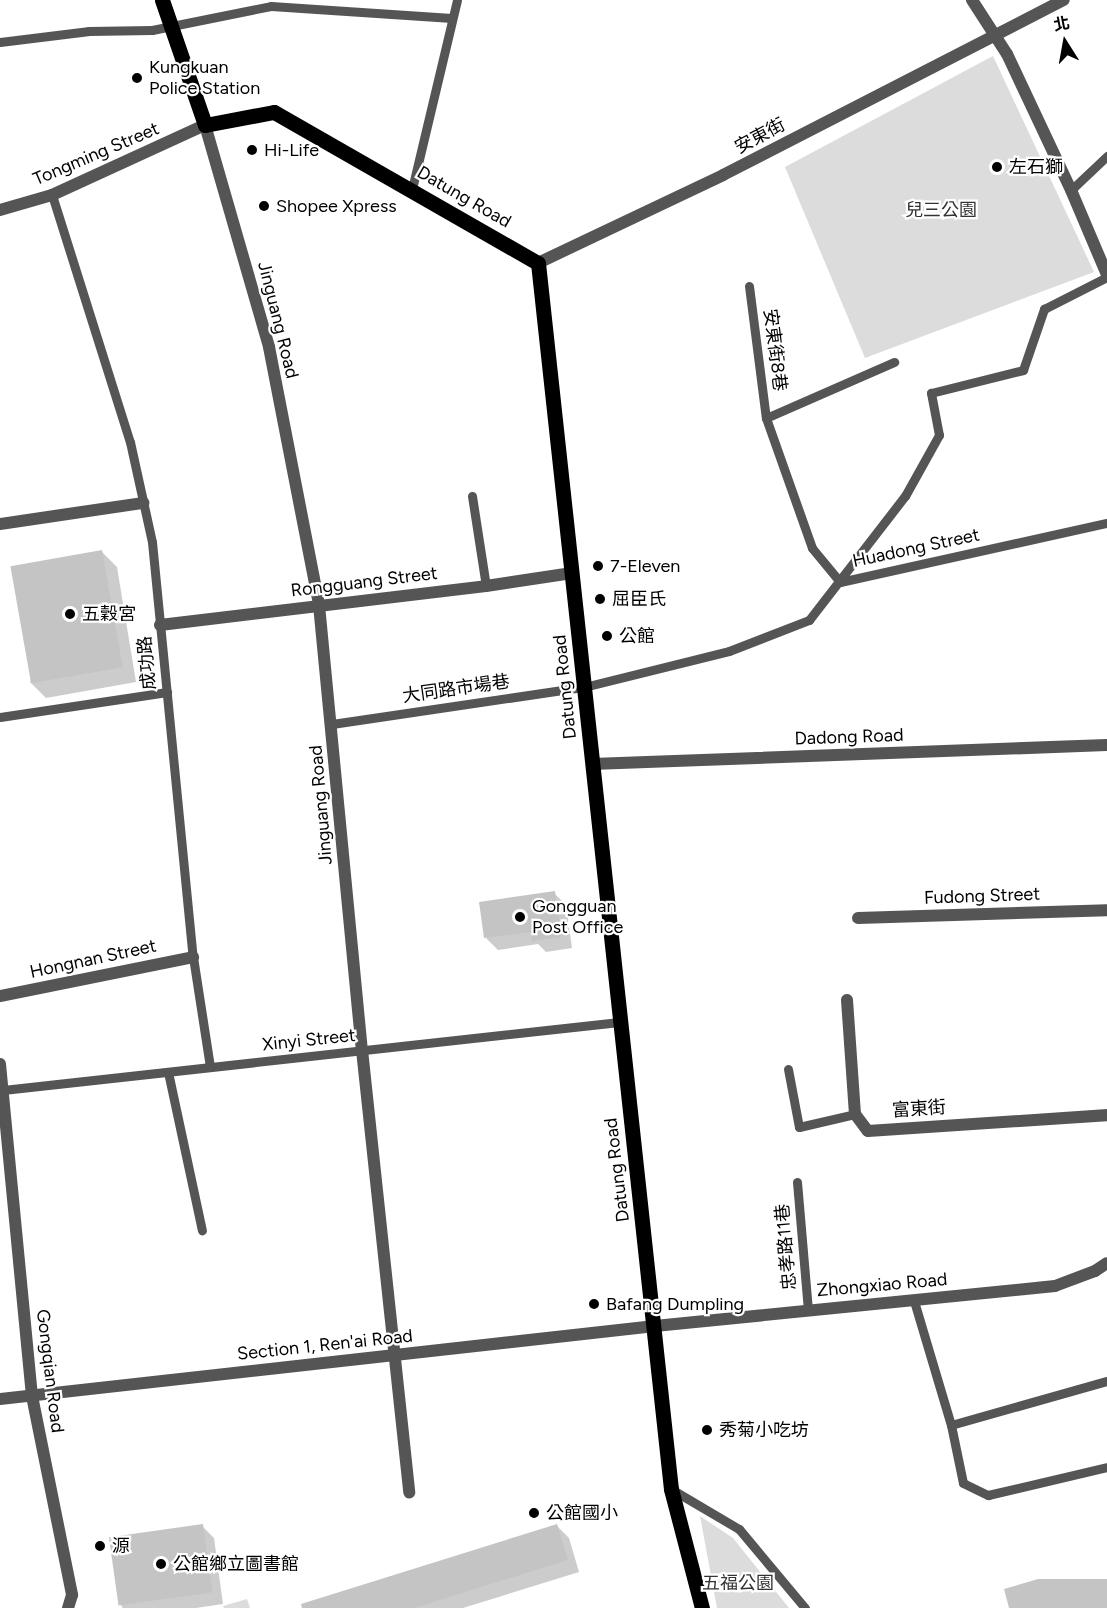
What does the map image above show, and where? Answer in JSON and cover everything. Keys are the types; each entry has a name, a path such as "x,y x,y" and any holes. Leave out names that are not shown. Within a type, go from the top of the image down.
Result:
{"main road":[{"path":"162,0 205,125"},
{"name":"Datung Road","path":"205,125 274,112 538,263 619,1022 672,1489 702,1608"}],"street":[{"path":"972,0 1007,54 1071,190 1107,276"},
{"name":"安東街","path":"538,263 723,175 1064,0"},
{"name":"Tongming Street","path":"0,210 52,195 205,125"},
{"name":"Jinguang Road","path":"205,125 269,347 319,605 362,1050 409,1492"},
{"path":"0,524 143,503"},
{"name":"Rongguang Street","path":"160,625 486,586 572,573"},
{"name":"Dadong Road","path":"592,764 1107,746"},
{"name":"Fudong Street","path":"858,918 1107,910"},
{"name":"Hongnan Street","path":"0,996 193,957"},
{"path":"847,1000 855,1114"},
{"name":"Gongqian Road","path":"0,1064 3,1090 4,1156 32,1396 72,1595 68,1608"},
{"name":"富東街","path":"855,1114 868,1131 1107,1115"},
{"name":"Zhongxiao Road","path":"655,1326 1055,1286 1095,1271 1107,1263"},
{"name":"Section 1, Ren'ai Road","path":"0,1399 655,1326"}],"lane":[{"path":"412,189 457,0"},
{"path":"0,42 89,31 152,30 271,6 452,18"},
{"path":"1071,190 1107,156"},
{"name":"成功路","path":"52,195 130,442 152,542 193,957 210,1067"},
{"name":"大同路市場巷","path":"332,723 584,687 729,651 808,621 905,496 939,435 931,393 1023,370 1044,309 1107,276"},
{"name":"安東街8巷","path":"749,286 766,418"},
{"path":"766,418 894,362"},
{"name":"Huadong Street","path":"766,418 812,548 840,582 1107,523"},
{"path":"472,496 486,586"},
{"path":"0,717 166,692"},
{"name":"Xinyi Street","path":"3,1090 619,1022"},
{"path":"788,1069 799,1127 855,1114"},
{"path":"168,1072 202,1230"},
{"name":"忠孝路11巷","path":"797,1182 808,1310"},
{"path":"914,1301 951,1425 963,1483 988,1495 1107,1467"},
{"path":"951,1425 1107,1381"},
{"path":"672,1489 740,1529 805,1608"}],"green space":[{"name":"兒三公園","path":"993,56 1094,272 865,358 785,167"},
{"name":"五福公園","path":"700,1516 733,1538 789,1608 717,1608"},
{"path":"247,1599 250,1608 224,1608 223,1606"}],"building":[{"path":"102,550 123,667 31,683 10,566"},
{"name":"Gongguan Post Office","path":"555,891 561,937 532,941 531,932 484,938 479,902"},
{"name":"公館鄉立圖書館","path":"203,1524 213,1592 119,1606 109,1537"},
{"path":"557,1524 568,1560 414,1608 302,1608 301,1604"},
{"path":"1038,1579 1107,1579 1107,1608 1009,1608 1004,1589"}],"place":[{"name":"Kungkuan Police Station","path":"137,78"},
{"name":"Hi-Life","path":"252,150"},
{"name":"左石獅","path":"997,167"},
{"name":"Shopee Xpress","path":"264,206"},
{"name":"7-Eleven","path":"598,566"},
{"name":"屈臣氏","path":"600,599"},
{"name":"五穀宮","path":"70,614"},
{"name":"公館","path":"607,636"},
{"name":"Gongguan Post Office","path":"520,917"},
{"name":"Bafang Dumpling","path":"594,1304"},
{"name":"秀菊小吃坊","path":"707,1430"},
{"name":"公館國小","path":"534,1513"},
{"name":"源","path":"100,1546"},
{"name":"公館鄉立圖書館","path":"161,1564"}]}
